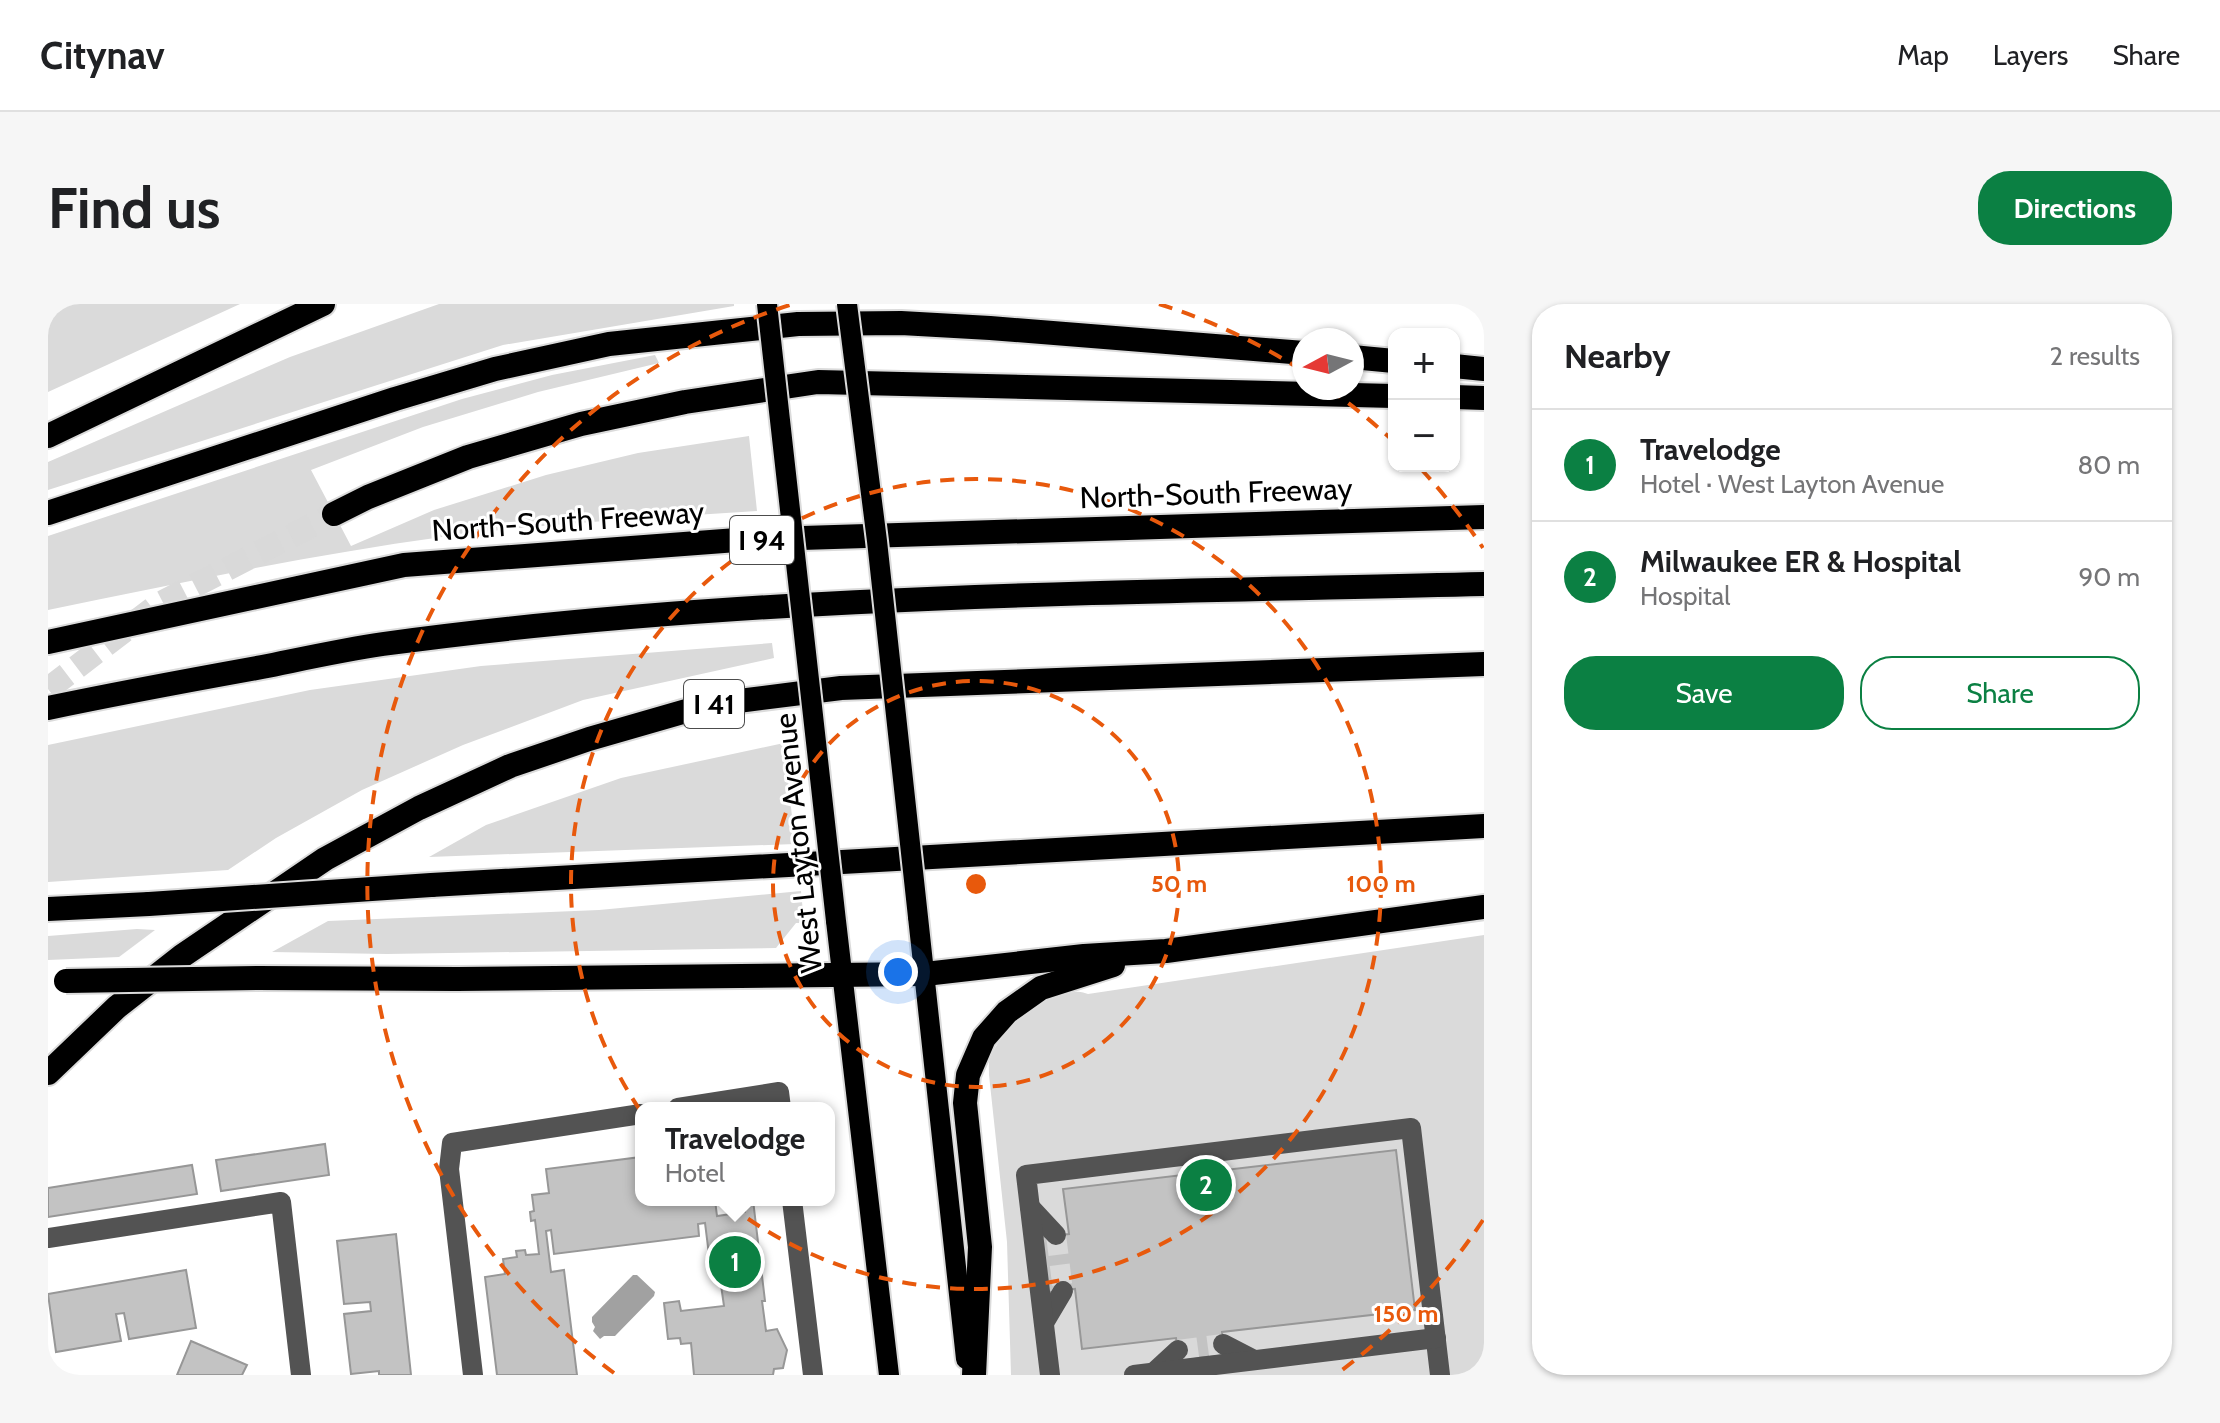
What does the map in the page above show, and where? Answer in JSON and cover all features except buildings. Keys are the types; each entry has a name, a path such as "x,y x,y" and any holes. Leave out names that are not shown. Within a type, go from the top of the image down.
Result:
{"highway":[{"path":"48,436 323,304"},
{"path":"48,513 395,399 495,369 609,344 798,324 901,323 1292,352"},
{"path":"1364,358 1388,360"},
{"path":"1460,367 1484,369"},
{"path":"334,514 468,457 581,424 685,402 818,382 1388,396"},
{"path":"1460,397 1484,398"},
{"name":"North-South Freeway","path":"48,642 404,565 737,540 1484,517"},
{"name":"I 94","path":"48,708 381,644 731,609 1036,595 1484,584"},
{"name":"I 41","path":"48,1073 117,1007 182,956 325,859 419,808 510,766 589,739 707,705 841,688 1484,664"},
{"path":"48,909 1484,826"},
{"path":"57,981 925,974 1084,956 1166,951 1484,907"},
{"path":"971,1375 980,1247 965,1103 968,1075 984,1038 1007,1012 1041,988 1166,951"}],"main road":[{"name":"West Layton Avenue","path":"767,304 889,1375"},
{"path":"847,304 877,541 971,1375"}],"lane":[{"path":"716,1102 779,1092 780,1102"},
{"path":"473,1375 449,1169 452,1143 635,1115"},
{"path":"1050,1375 1026,1175 1411,1128 1440,1375"},
{"path":"48,1238 281,1202 301,1375"},
{"path":"793,1206 813,1375"},
{"path":"1030,1207 1056,1235"},
{"path":"1044,1323 1063,1291"},
{"path":"1144,1374 1436,1338"},
{"path":"1223,1344 1254,1360"},
{"path":"1144,1374 1178,1350"}],"shaded area":[{"path":"48,304 240,304 48,392"},
{"path":"439,304 734,306 503,345 48,490 48,462 290,357"},
{"path":"655,355 659,363 538,392 423,427 311,470 351,546 434,510 546,475 638,453 749,436 757,511 560,524 442,537 294,561 48,610 48,536 462,399 552,375"},
{"path":"772,643 774,658 583,700 463,745 362,790 276,838 228,870 48,882 48,745 310,690 481,666"},
{"path":"784,743 795,844 429,857 486,825 621,778"},
{"path":"801,891 804,923 796,923 776,948 387,954 272,952 328,921 599,910"},
{"path":"155,930 119,957 48,960 48,936"},
{"path":"1484,935 1484,1375 1011,1375 1007,1242 989,1067 997,1045 1015,1023 1038,1005 1063,994 1088,994"},
{"path":"633,1275 637,1275 655,1292 654,1296 615,1336 600,1339 593,1331 592,1317"}],"tunnel":[{"path":"48,689 159,604 334,514"},
{"path":"1056,1235 1063,1291"},
{"path":"1178,1350 1223,1344"}],"place":[{"name":"Milwaukee ER & Hospital","path":"1206,1185"},
{"name":"Travelodge","path":"735,1262"}]}
